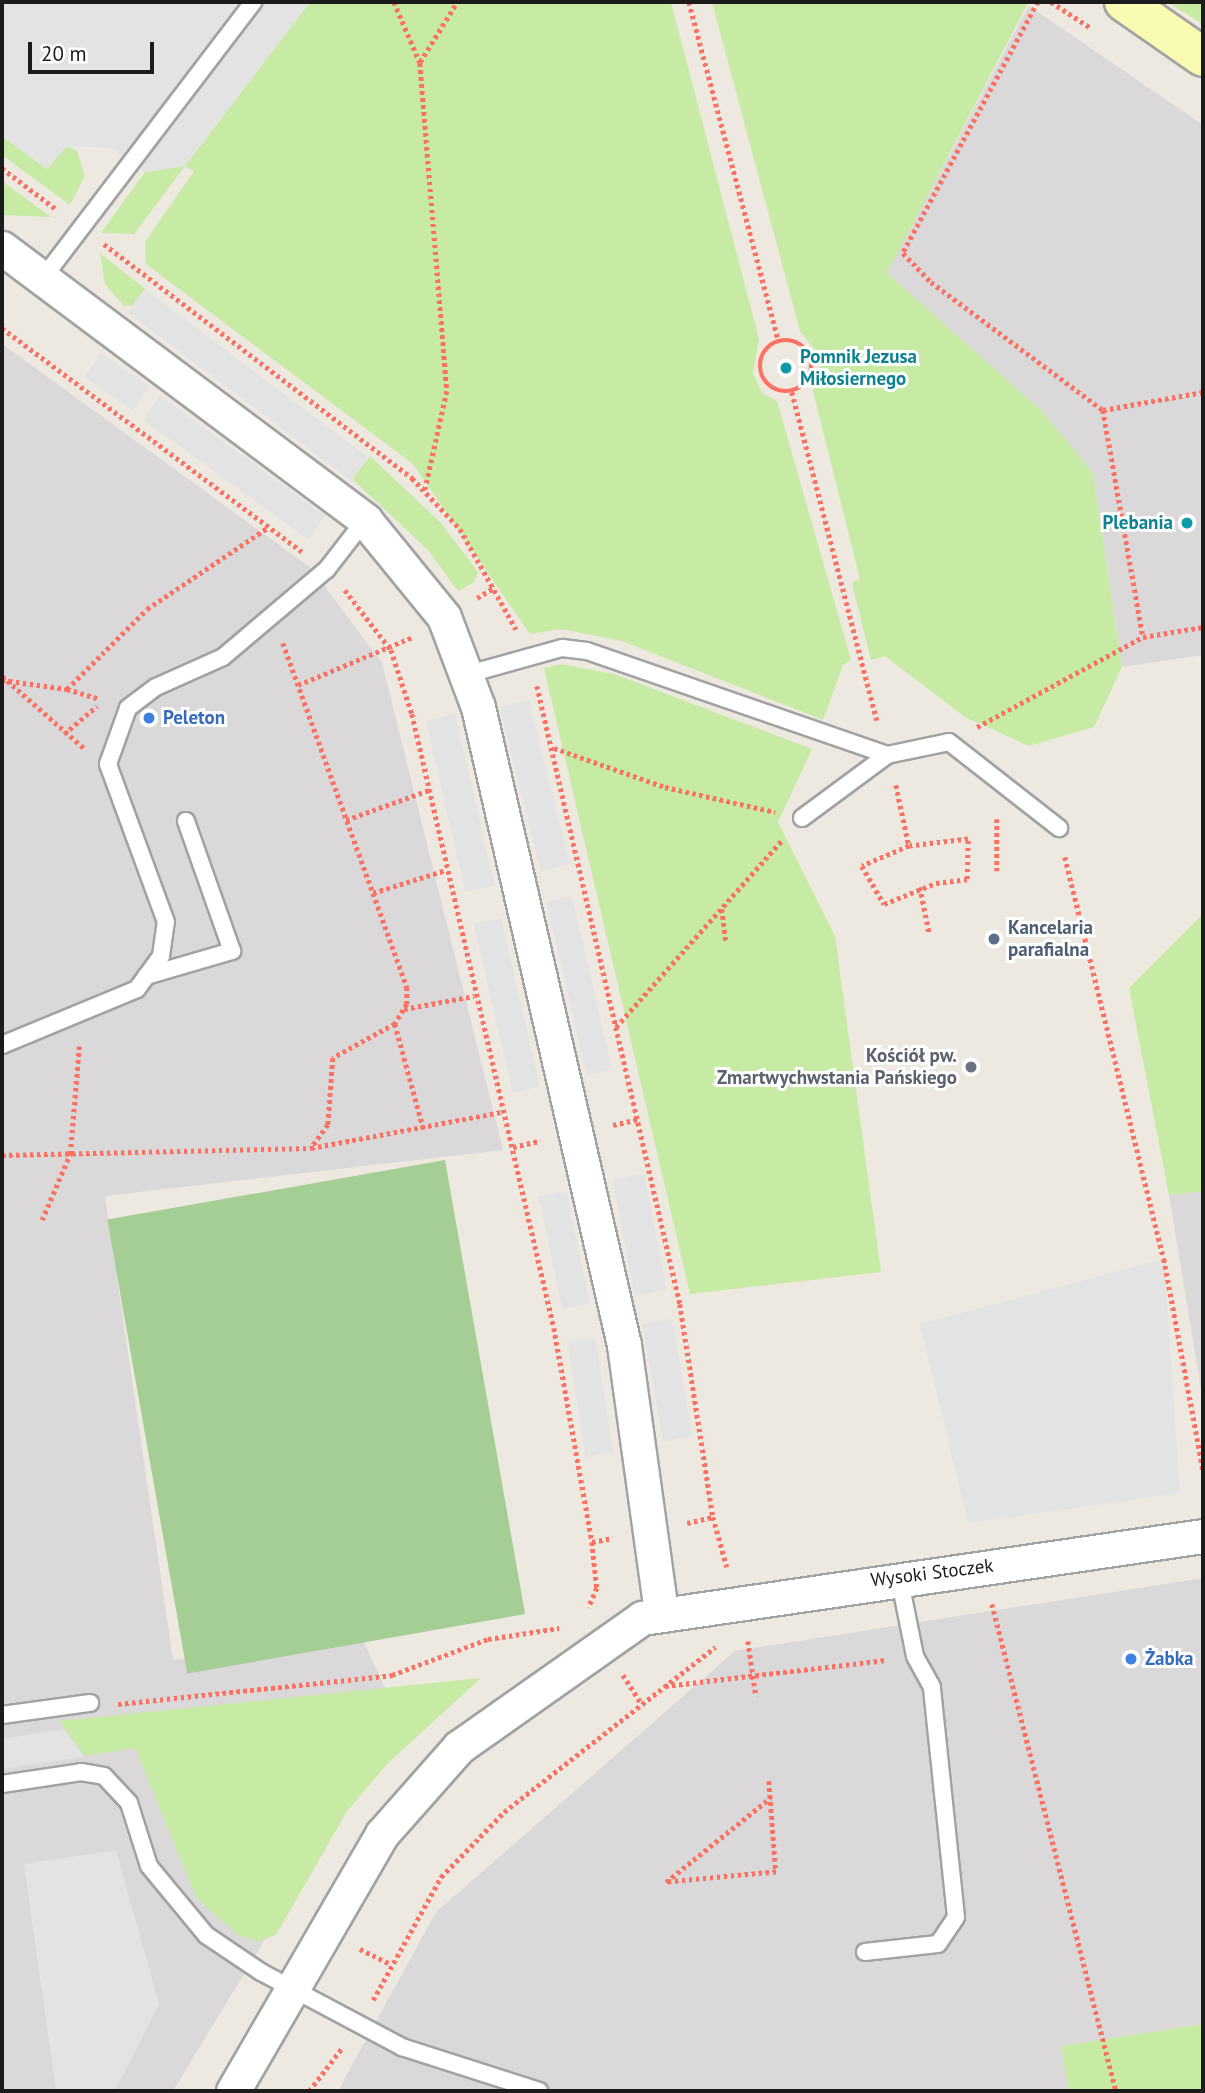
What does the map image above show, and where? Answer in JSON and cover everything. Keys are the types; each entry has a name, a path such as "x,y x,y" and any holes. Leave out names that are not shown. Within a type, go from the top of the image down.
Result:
{"main road":[{"path":"1124,2 1203,57"}],"street":[{"path":"2,248 365,520 444,617 466,675 624,1345 661,1611"},
{"name":"Wysoki Stoczek","path":"233,2091 382,1833 459,1747 624,1629 661,1611 741,1583 899,1577 1203,1536"}],"lane":[{"path":"43,278 253,2"},
{"path":"2,1045 137,989 161,956 166,922 108,764 128,708 156,687 223,657 327,569 365,520"},
{"path":"466,675 529,655 562,649 615,657 887,755"},
{"path":"802,818 887,755 949,743 1059,828"},
{"path":"146,976 232,951 186,821"},
{"path":"865,1952 938,1944 956,1917 932,1688 915,1656 899,1577"},
{"path":"2,1715 90,1703"},
{"path":"2,1784 81,1772 120,1787 149,1866 206,1935 292,1988 360,2025 467,2073 539,2091"}],"path":[{"path":"394,2 420,63 447,391 424,491"},
{"path":"420,63 457,2"},
{"path":"689,2 778,340"},
{"path":"1038,2 903,253 931,282 1103,410 1143,637"},
{"path":"2,169 424,491 460,528 495,587 529,655 554,748 615,1028 680,1304 713,1517 728,1568 741,1583 756,1696"},
{"path":"2,328 327,569 391,650 429,790 474,996 554,1328 592,1542 597,1588 585,1615"},
{"path":"778,340 793,340 812,359 812,374 792,392 767,385 760,372 760,359 778,340"},
{"path":"792,392 860,662"},
{"path":"1103,410 1203,392"},
{"path":"3,678 67,689 147,609 267,527"},
{"path":"298,685 391,650 495,587"},
{"path":"273,615 407,987 404,1010 395,1024 333,1058 328,1125 311,1148"},
{"path":"949,743 1143,637 1203,627"},
{"path":"3,678 64,734 108,764"},
{"path":"64,734 103,701"},
{"path":"554,748 665,787 802,818 615,1028"},
{"path":"346,820 429,790"},
{"path":"902,808 909,846"},
{"path":"997,871 997,818 1059,828 1164,1259 1203,1470"},
{"path":"968,839 967,879 920,887 884,904 862,866 909,846 968,839"},
{"path":"373,893 446,870"},
{"path":"920,887 929,932"},
{"path":"722,908 726,942"},
{"path":"404,1010 474,996"},
{"path":"42,1220 69,1154 82,1010"},
{"path":"395,1024 424,1131"},
{"path":"2,1155 311,1148 424,1131 501,1112"},
{"path":"985,1566 1116,2091"},
{"path":"90,1703 142,1705 392,1675 488,1639 565,1627 545,1642"},
{"path":"309,2091 360,2025 441,1877 514,1804 664,1686 747,1631"},
{"path":"664,1686 915,1656"},
{"path":"769,1782 776,1872 666,1882 770,1798"}],"shaded area":[{"path":"2,2 310,2 185,166 145,172 111,148 67,146 47,169 2,136"},
{"path":"1029,6 1203,125 1203,655 1122,667 1093,473 886,273"},
{"path":"145,289 369,458 351,481 128,312"},
{"path":"2,344 311,568 382,663 503,1150 105,1196 173,1660 361,1636 399,1718 173,2091 2,2091"},
{"path":"101,353 149,387 133,411 84,377"},
{"path":"160,396 325,516 308,539 143,419"},
{"path":"529,700 570,864 541,871 500,707"},
{"path":"455,714 495,885 465,892 426,721"},
{"path":"572,896 612,1069 587,1075 547,902"},
{"path":"501,918 540,1087 513,1093 474,924"},
{"path":"644,1174 667,1290 635,1296 613,1180"},
{"path":"566,1191 590,1303 563,1309 539,1197"},
{"path":"1203,1191 1203,1401 1169,1195"},
{"path":"1164,1259 1180,1493 968,1523 920,1324"},
{"path":"672,1319 693,1436 663,1441 642,1324"},
{"path":"595,1337 613,1453 586,1457 567,1341"},
{"path":"1203,1578 1203,2024 1062,2046 1069,2091 338,2091 436,1912 735,1651"},
{"path":"64,1729 84,1757 2,1769 2,1739"},
{"path":"116,1850 159,2004 115,2091 56,2091 24,1864"}],"green space":[{"path":"310,2 671,2 759,339 753,373 762,393 777,401 851,660 843,665 823,720 622,641 561,629 530,634 413,464 146,264 145,242 194,171 185,166"},
{"path":"712,2 1028,3 887,273 1042,411 1093,473 1122,667 1094,727 1029,746 965,717 885,656 871,660 852,583 860,579 813,391 822,359 800,331"},
{"path":"1167,2 1203,2 1203,25 1190,16"},
{"path":"2,136 47,169 66,146 77,151 85,176 70,205 2,155"},
{"path":"185,166 134,234 101,233 145,172"},
{"path":"2,181 51,217 2,215"},
{"path":"100,253 145,289 132,306 124,306 105,284"},
{"path":"370,456 441,523 478,572 474,582 458,591 428,550 352,479"},
{"path":"561,664 614,674 812,749 778,822 835,936 881,1272 690,1294 544,668"},
{"path":"1203,914 1203,1191 1169,1195 1129,988"},
{"path":"445,1160 525,1614 187,1674 107,1220"},
{"path":"481,1678 388,1763 347,1811 276,1935 258,1941 240,1936 197,1899 135,1748 85,1756 59,1721"},
{"path":"1203,2024 1203,2091 1069,2091 1061,2046"}],"place":[{"name":"Pomnik Jezusa Miłosiernego","path":"786,368"},
{"name":"Plebania","path":"1187,523"},
{"name":"Peleton","path":"149,718"},
{"name":"Kancelaria parafialna","path":"994,939"},
{"name":"Kościół pw. Zmartwychwstania Pańskiego","path":"971,1067"},
{"name":"Żabka","path":"1131,1659"}]}
